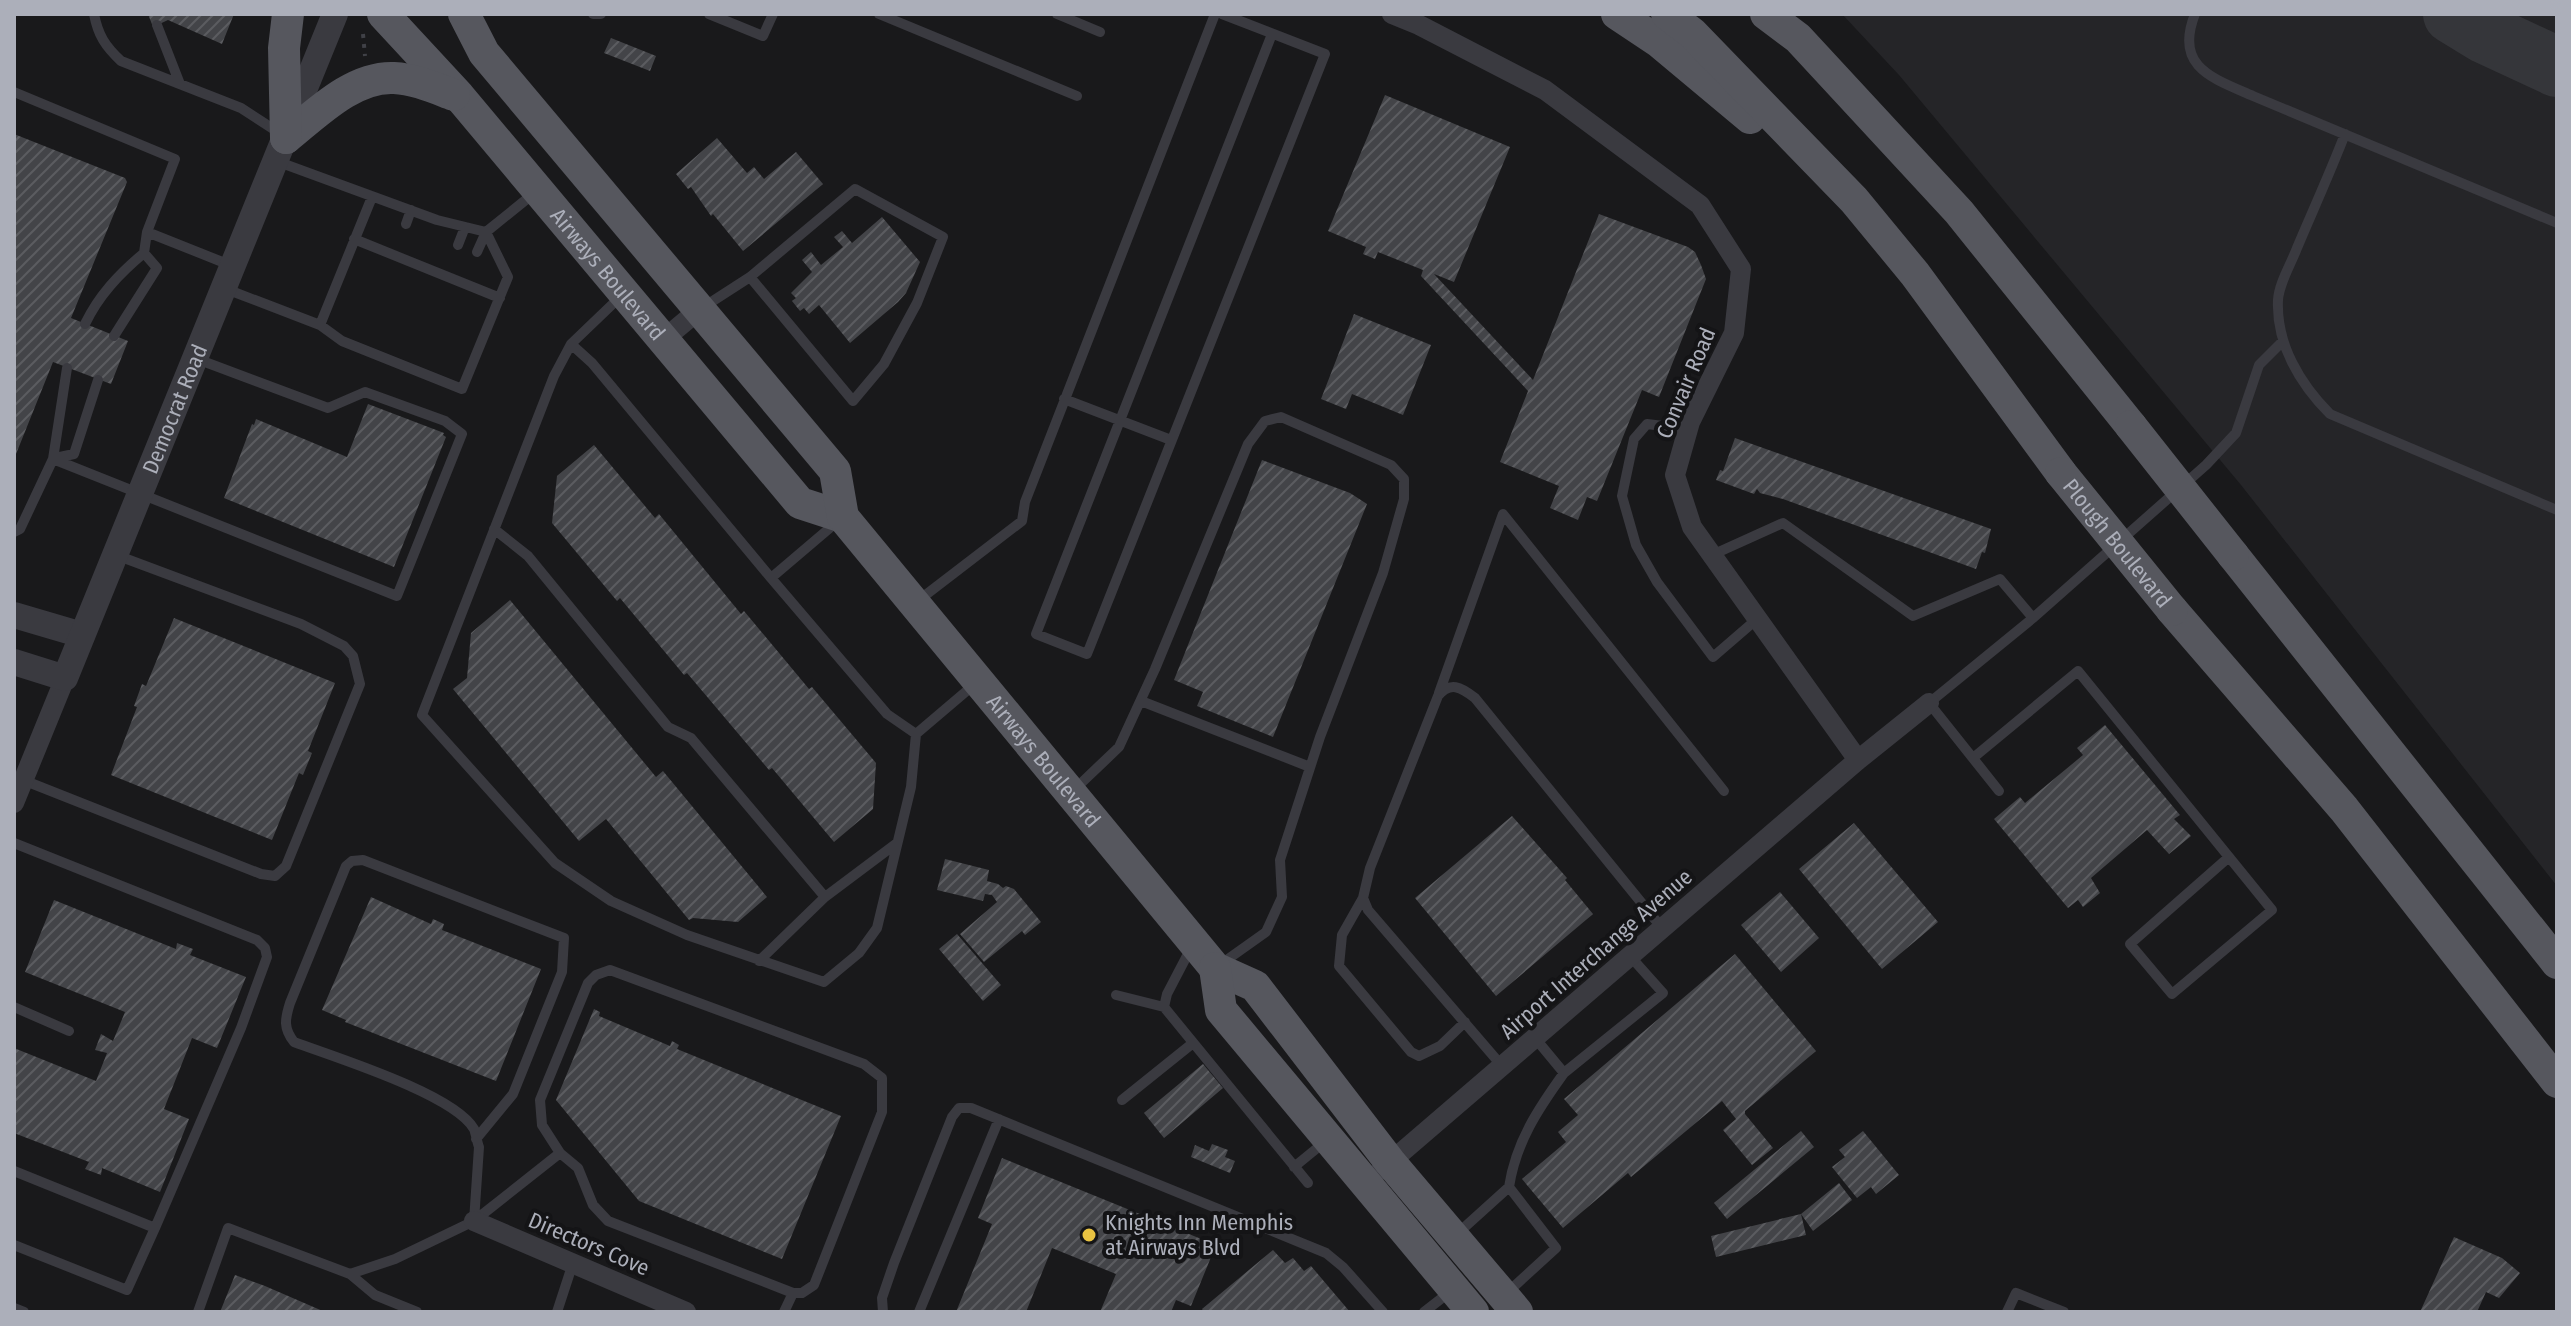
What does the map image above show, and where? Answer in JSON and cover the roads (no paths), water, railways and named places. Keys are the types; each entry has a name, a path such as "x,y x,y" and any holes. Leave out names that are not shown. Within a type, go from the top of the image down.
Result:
{"main road":[{"path":"281,149 288,14"},
{"path":"464,14 484,53"},
{"path":"1617,14 1659,42 1854,200"},
{"name":"Plough Boulevard","path":"1667,14 1692,33 1854,200 1915,274 2061,473 2172,610 2344,809 2557,1082"},
{"path":"1766,14 1798,38"},
{"path":"1775,14 1959,212 2557,963"},
{"name":"Airways Boulevard","path":"373,24 459,96 800,503 843,517"},
{"name":"Airways Boulevard","path":"484,53 835,471 843,517 914,604 1215,968 1255,986 1390,1162 1510,1304"},
{"path":"281,149 333,102 358,87 383,78 410,80 459,96"},
{"path":"1215,968 1221,1010 1463,1300"}],"street":[{"name":"Democrat Road","path":"14,803 335,14"},
{"name":"Airways Boulevard","path":"451,14 484,53"},
{"name":"Convair Road","path":"1392,14 1545,90 1700,205 1741,269 1734,333 1688,429 1675,475 1692,527 1858,760"},
{"path":"663,340 700,309"},
{"path":"14,615 82,635"},
{"path":"14,662 65,678"},
{"path":"1858,760 1929,703"},
{"name":"Airport Interchange Avenue","path":"1365,1184 1858,760"},
{"name":"Directors Cove","path":"474,1221 686,1312"}],"lane":[{"path":"94,14 106,47 121,61 241,108 281,149 372,197 437,220 486,232"},
{"path":"593,14 601,14"},
{"path":"709,14 763,36 773,14"},
{"path":"879,14 1077,96"},
{"path":"1057,14 1100,32"},
{"path":"914,604 1022,521 1025,502 1064,399 1215,14"},
{"path":"1222,14 1325,54 1087,654 1036,634 1272,34"},
{"path":"2195,14 2189,31 2189,47 2200,70 2238,90 2557,223"},
{"path":"157,25 180,84"},
{"path":"14,92 175,159 147,232 144,253 123,270 96,303 85,324"},
{"path":"2345,134 2279,292 2279,323 2283,341 2299,375 2314,398 2330,414 2557,510"},
{"path":"700,309 750,277 855,189 943,237 917,303 884,364 853,401 750,277"},
{"path":"477,252 486,232 538,190"},
{"path":"320,325 372,197"},
{"path":"386,216 392,202"},
{"path":"406,224 411,210"},
{"path":"432,234 437,220"},
{"path":"458,245 465,227"},
{"path":"147,232 320,325 342,341 462,389 508,277 486,232"},
{"path":"354,239 376,242 466,279 500,298"},
{"path":"114,336 157,268 144,253"},
{"path":"624,293 571,344 554,376 422,715 555,863 611,901 687,935 824,982 859,953 877,928 911,787 916,734 978,682"},
{"path":"1999,791 1929,703 2033,618 2206,465 2236,433 2259,365 2283,341"},
{"path":"571,344 592,363 887,714 916,734"},
{"path":"53,459 141,491 397,596 462,434 445,421 365,392 328,408 195,359"},
{"path":"14,532 20,529 53,459 67,368"},
{"path":"53,459 74,454 98,380"},
{"path":"1064,399 1171,440"},
{"path":"1071,793 1119,747 1248,444 1265,421 1281,417 1391,465 1404,479 1404,499 1383,573 1310,767 1280,860 1282,897 1266,932 1215,968"},
{"path":"1688,429 1647,424 1634,439 1622,496 1636,545 1657,582 1713,657 1757,619"},
{"path":"1465,1022 1440,1046 1419,1056 1411,1052 1339,966 1342,935 1363,898 1370,868 1438,696 1503,514 1724,791"},
{"path":"771,578 843,517"},
{"path":"1712,555 1783,523 1913,616 2000,579 2033,618"},
{"path":"494,529 528,556 668,727 691,738 825,897"},
{"path":"23,780 261,874 275,876 286,866 360,684 353,656 344,646 301,624 115,555"},
{"path":"1973,758 2078,671 2229,857 2272,910 2172,994 2130,944 2229,857"},
{"path":"1438,696 1444,688 1453,686 1475,698 1662,928"},
{"path":"1141,701 1310,767"},
{"path":"14,843 257,940 265,948 267,957 241,1028 127,1290 14,1245"},
{"path":"759,961 825,897 898,843"},
{"path":"474,1221 479,1147 476,1139 474,1129 456,1110 417,1089 294,1042 284,1023 346,866 352,861 363,860 564,938 562,972 513,1094 476,1139"},
{"path":"1363,898 1368,910 1502,1066"},
{"path":"1164,1007 1167,994 1193,942"},
{"path":"1453,1237 1509,1187 1512,1167 1524,1134 1564,1073 1663,993 1630,956"},
{"path":"610,970 864,1064 882,1078 882,1112 814,1285 802,1293 793,1293 608,1221 593,1205 578,1168 560,1153 542,1125 540,1100 588,983 596,975 610,970"},
{"path":"1116,995 1164,1007 1308,1183"},
{"path":"14,1007 69,1031"},
{"path":"1535,1038 1564,1073"},
{"path":"1122,1100 1193,1043"},
{"path":"883,1312 882,1298 890,1275 952,1117 959,1108 971,1108 999,1119 1326,1253 1343,1267 1383,1312"},
{"path":"919,1312 999,1119"},
{"path":"1294,1167 1327,1139"},
{"path":"350,1274 395,1259 474,1221 560,1153"},
{"path":"14,1171 155,1228"},
{"path":"1509,1187 1556,1248 1510,1304"},
{"path":"198,1312 228,1228 350,1274 375,1295 417,1312"},
{"path":"557,1312 573,1263"},
{"path":"784,1312 793,1293"},
{"path":"2007,1312 2016,1293 2064,1312"},
{"path":"1424,1312 1463,1300"},
{"path":"14,1308 24,1312"}],"place":[{"name":"Knights Inn Memphis at Airways Blvd","path":"1089,1235"}]}
